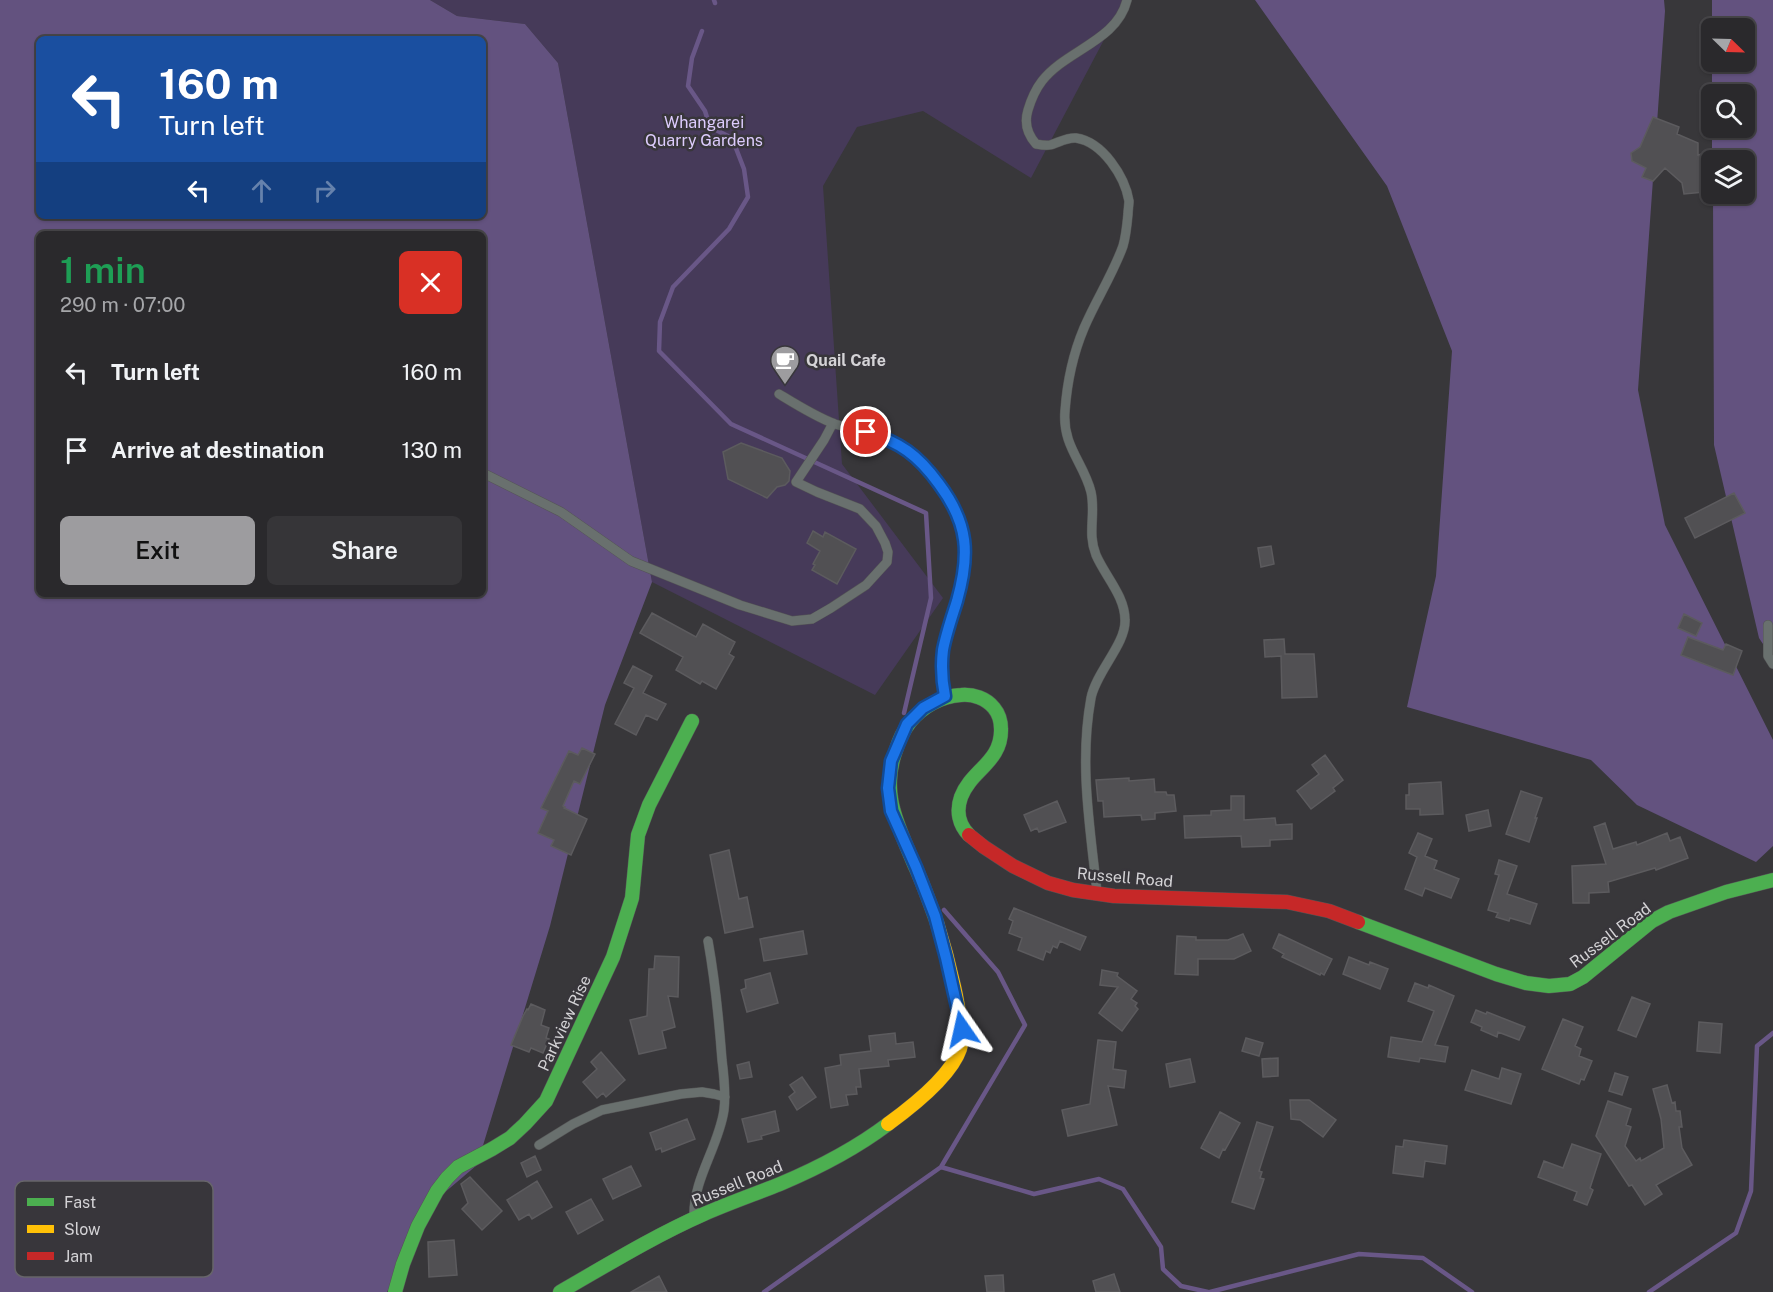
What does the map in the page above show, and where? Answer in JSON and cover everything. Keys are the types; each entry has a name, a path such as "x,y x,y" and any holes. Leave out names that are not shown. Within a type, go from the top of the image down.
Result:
{"street":[{"name":"Russell Road","path":"560,1292 694,1218 793,1178 837,1155 880,1129 928,1091 951,1066 961,1047 962,1029 946,958 935,916 891,811 888,788 891,761 907,724 923,708 945,696 964,695 986,701 998,713 1003,728 1000,748 988,765 971,780 961,793 958,809 962,827 979,844 1000,859 1033,876 1064,888 1098,894 1285,902 1306,905 1329,911 1496,974 1526,983 1549,986 1570,984 1583,977 1652,921 1669,912 1726,892 1773,880"},
{"name":"Parkview Rise","path":"395,1292 396,1281 418,1228 446,1177 456,1168 491,1150 520,1130 534,1118 550,1093 613,957 632,898 638,835 649,805 692,721"}],"lane":[{"path":"1098,894 1087,808 1084,766 1086,733 1092,696 1100,673 1123,634 1126,621 1122,603 1096,557 1091,542 1091,493 1067,435 1065,414 1073,361 1084,329 1123,245 1129,202 1123,181 1115,166 1103,153 1076,138 1049,145 1036,144 1029,136 1026,117 1033,95 1042,80 1061,63 1110,30 1124,12 1127,0"},
{"path":"779,394 833,423 899,444 931,472 955,510 964,533 965,564 943,651 942,678 945,696"},
{"path":"486,474 561,512 631,561 740,605 792,621 812,618 831,608 866,585 886,562 888,552 885,543 876,526 860,509 796,482 833,423"},
{"path":"1768,625 1768,656 1773,664"},
{"path":"694,1218 698,1190 721,1125 725,1097 715,979 708,941"},
{"path":"539,1145 573,1124 602,1110 681,1094 702,1092 725,1097"}],"green space":[{"name":"Whangarei Quarry Gardens","path":"430,0 1125,0 1031,178 923,111 857,127 823,186 842,464 943,598 875,695 652,582 558,63 525,24 457,16"}],"shaded area":[{"path":"0,0 430,0 457,16 525,24 558,63 652,582 605,705 550,926 477,1165 437,1199 387,1292 0,1292"},
{"path":"1255,0 1664,0 1638,390 1665,525 1773,740 1773,846 1756,862 1637,805 1591,760 1407,707 1436,576 1452,351 1387,186"},
{"path":"1712,0 1773,0 1773,659 1759,638 1714,445 1713,204 1755,204 1755,150 1712,150 1712,138 1755,138 1755,84 1712,84 1712,72 1755,72 1755,18 1712,18"}],"building":[{"path":"1653,117 1679,127 1677,134 1698,143 1698,155 1701,154 1701,192 1684,194 1682,183 1665,168 1653,181 1642,177 1646,168 1632,161 1631,153 1640,147"},
{"path":"741,443 782,458 790,471 789,481 777,487 767,498 728,479 723,452"},
{"path":"1734,493 1745,513 1695,538 1685,518"},
{"path":"813,531 823,537 825,532 856,549 837,584 812,570 820,551 807,543"},
{"path":"1271,546 1274,564 1261,567 1258,548"},
{"path":"652,613 696,637 703,624 735,642 729,654 734,657 716,689 702,681 700,684 676,670 683,657 640,633"},
{"path":"1684,614 1702,623 1696,636 1678,628"},
{"path":"1688,637 1723,650 1726,644 1742,651 1733,675 1681,655"},
{"path":"1284,639 1285,654 1314,654 1317,697 1282,698 1281,656 1265,657 1264,640"},
{"path":"633,666 652,676 643,693 666,704 657,720 646,715 636,735 615,724 634,688 624,683"},
{"path":"582,748 595,754 580,784 574,781 563,806 587,819 571,855 551,846 554,840 538,833 548,811 541,808 569,751 578,755"},
{"path":"1325,755 1343,780 1333,788 1335,791 1311,809 1297,791 1319,774 1312,765"},
{"path":"1129,778 1129,781 1154,779 1155,792 1174,795 1176,811 1155,813 1155,819 1142,820 1141,815 1104,817 1103,801 1098,801 1096,780"},
{"path":"1441,782 1443,814 1420,815 1420,809 1406,809 1409,784"},
{"path":"1521,791 1542,798 1529,842 1506,834"},
{"path":"1231,796 1244,796 1244,820 1275,818 1276,825 1292,824 1292,839 1270,840 1270,846 1242,847 1241,836 1185,838 1184,816 1211,815 1211,811 1231,810"},
{"path":"1057,801 1066,822 1039,832 1037,828 1031,831 1024,815"},
{"path":"1488,810 1491,826 1469,831 1466,815"},
{"path":"1605,823 1613,849 1636,842 1637,845 1667,833 1670,841 1680,837 1688,858 1656,870 1655,868 1608,882 1609,892 1589,893 1589,903 1573,903 1572,866 1606,864 1594,827"},
{"path":"1418,833 1432,839 1425,856 1437,861 1434,869 1459,879 1451,898 1425,888 1422,896 1405,889 1417,857 1409,853"},
{"path":"729,850 739,899 747,897 753,927 725,933 710,855"},
{"path":"1499,860 1517,866 1507,894 1537,904 1530,924 1510,918 1509,921 1496,917 1498,913 1488,910 1499,875 1495,874"},
{"path":"1014,908 1086,937 1080,950 1060,941 1057,948 1053,946 1050,953 1046,951 1043,960 1018,950 1022,938 1009,933 1013,921 1009,919"},
{"path":"803,931 807,954 764,961 760,939"},
{"path":"1243,934 1251,951 1234,959 1198,959 1198,975 1175,974 1177,936 1196,937 1196,940 1228,940"},
{"path":"1279,934 1332,959 1324,975 1282,957 1284,954 1273,948"},
{"path":"655,956 679,957 678,997 668,996 675,1027 662,1031 666,1048 639,1054 630,1020 647,1016 649,969 654,969"},
{"path":"1349,957 1388,969 1380,989 1343,974"},
{"path":"1102,970 1118,973 1117,976 1137,991 1131,999 1137,1003 1135,1006 1138,1009 1122,1031 1099,1013 1118,987 1100,985"},
{"path":"770,973 778,1003 747,1012 741,990 746,988 745,980"},
{"path":"1415,983 1428,988 1429,985 1454,996 1435,1045 1448,1047 1445,1062 1420,1058 1419,1062 1388,1057 1391,1037 1422,1042 1434,1011 1408,1001"},
{"path":"1632,997 1650,1004 1636,1037 1618,1030"},
{"path":"531,1004 545,1010 541,1025 549,1028 546,1038 549,1039 543,1053 531,1048 529,1052 511,1045 523,1016"},
{"path":"1476,1010 1525,1027 1519,1040 1498,1032 1497,1037 1481,1030 1482,1027 1471,1022"},
{"path":"1563,1019 1583,1027 1575,1046 1581,1049 1579,1056 1592,1061 1584,1080 1581,1079 1579,1084 1542,1069"},
{"path":"1699,1022 1722,1024 1720,1053 1697,1051"},
{"path":"895,1033 896,1044 913,1042 915,1057 888,1060 889,1066 859,1069 861,1087 856,1087 857,1094 846,1095 848,1105 831,1108 825,1068 841,1065 840,1055 871,1051 869,1036"},
{"path":"1246,1038 1263,1043 1259,1056 1242,1051"},
{"path":"1098,1040 1116,1042 1113,1069 1126,1071 1124,1088 1108,1086 1117,1125 1068,1136 1062,1110 1090,1104"},
{"path":"601,1052 625,1080 606,1097 603,1093 597,1098 583,1082 597,1069 591,1062"},
{"path":"1278,1058 1278,1076 1263,1077 1262,1059"},
{"path":"1190,1059 1195,1082 1170,1087 1166,1064"},
{"path":"749,1062 752,1077 740,1079 737,1065"},
{"path":"1502,1068 1521,1074 1511,1104 1465,1090 1472,1070 1499,1079"},
{"path":"1615,1073 1628,1077 1622,1095 1609,1091"},
{"path":"802,1077 816,1097 797,1110 789,1097 795,1092 790,1085"},
{"path":"1667,1085 1672,1103 1675,1102 1676,1111 1680,1111 1682,1127 1679,1127 1682,1148 1692,1165 1656,1185 1662,1194 1645,1205 1632,1185 1629,1186 1596,1136 1608,1101 1631,1109 1626,1125 1631,1127 1625,1146 1636,1161 1640,1158 1641,1161 1664,1148 1661,1119 1653,1089"},
{"path":"1290,1100 1309,1100 1336,1120 1323,1137 1300,1120 1291,1119"},
{"path":"775,1111 779,1131 761,1136 762,1139 748,1142 742,1119"},
{"path":"1220,1112 1240,1123 1219,1158 1201,1148"},
{"path":"687,1119 695,1139 662,1152 661,1148 656,1150 650,1133"},
{"path":"1257,1122 1273,1127 1259,1171 1262,1172 1260,1178 1264,1179 1254,1209 1232,1202"},
{"path":"1404,1140 1447,1146 1445,1164 1425,1161 1423,1177 1393,1173 1396,1146 1403,1147"},
{"path":"1572,1144 1601,1154 1590,1188 1593,1190 1587,1205 1574,1200 1577,1192 1538,1177 1544,1161 1563,1168"},
{"path":"535,1156 541,1170 527,1177 521,1163"},
{"path":"631,1166 641,1186 613,1199 603,1179"},
{"path":"470,1177 502,1211 482,1230 462,1209 468,1203 461,1184"},
{"path":"537,1181 552,1207 532,1219 529,1214 519,1220 507,1200"},
{"path":"591,1199 603,1220 578,1234 566,1212"},
{"path":"454,1240 457,1275 429,1277 428,1242"},
{"path":"1114,1274 1120,1292 1096,1292 1093,1281"},
{"path":"1003,1275 1004,1292 987,1292 985,1276"},
{"path":"659,1276 667,1292 631,1292"}],"waterway":[{"path":"702,31 692,58 688,86 705,111 710,127 732,138 744,169 748,197 729,229 673,287 660,322 659,351 731,424 926,513 931,598 904,713"},
{"path":"764,1292 941,1167 1025,1025 998,972 944,910"},
{"path":"1649,1292 1736,1233 1751,1191 1757,1046 1773,1033"},
{"path":"941,1167 1034,1194 1099,1179 1123,1189 1161,1247 1163,1269 1181,1286 1208,1292"},
{"path":"1210,1292 1359,1254 1423,1258 1472,1292"}],"traffic: fast":[{"path":"937,923 897,822 890,795 890,780 897,746 910,722 932,703 961,695 975,696 987,702 997,713 1001,726 997,750 961,797 959,818 969,835"},
{"path":"395,1292 418,1226 437,1191 447,1178 458,1167 510,1138 546,1101 613,957 632,898 638,835 649,805 692,721"},
{"path":"1358,922 1526,983 1549,986 1570,984 1583,977 1652,921 1669,912 1726,892 1773,880"},
{"path":"560,1292 685,1223 822,1165 863,1142 888,1124"}],"traffic: slow":[{"path":"888,1124 939,1080 948,1070 960,1049 958,1006 937,923"}],"traffic: jam":[{"path":"969,835 1013,866 1048,883 1073,890 1114,896 1287,902 1329,911 1358,922"}],"place":[{"name":"Quail Cafe","path":"785,386"}],"route":[{"path":"866,432 899,444 931,472 955,510 964,533 965,564 943,651 942,678 945,696 923,708 907,724 891,761 888,788 891,811 935,916 962,1029"}]}
